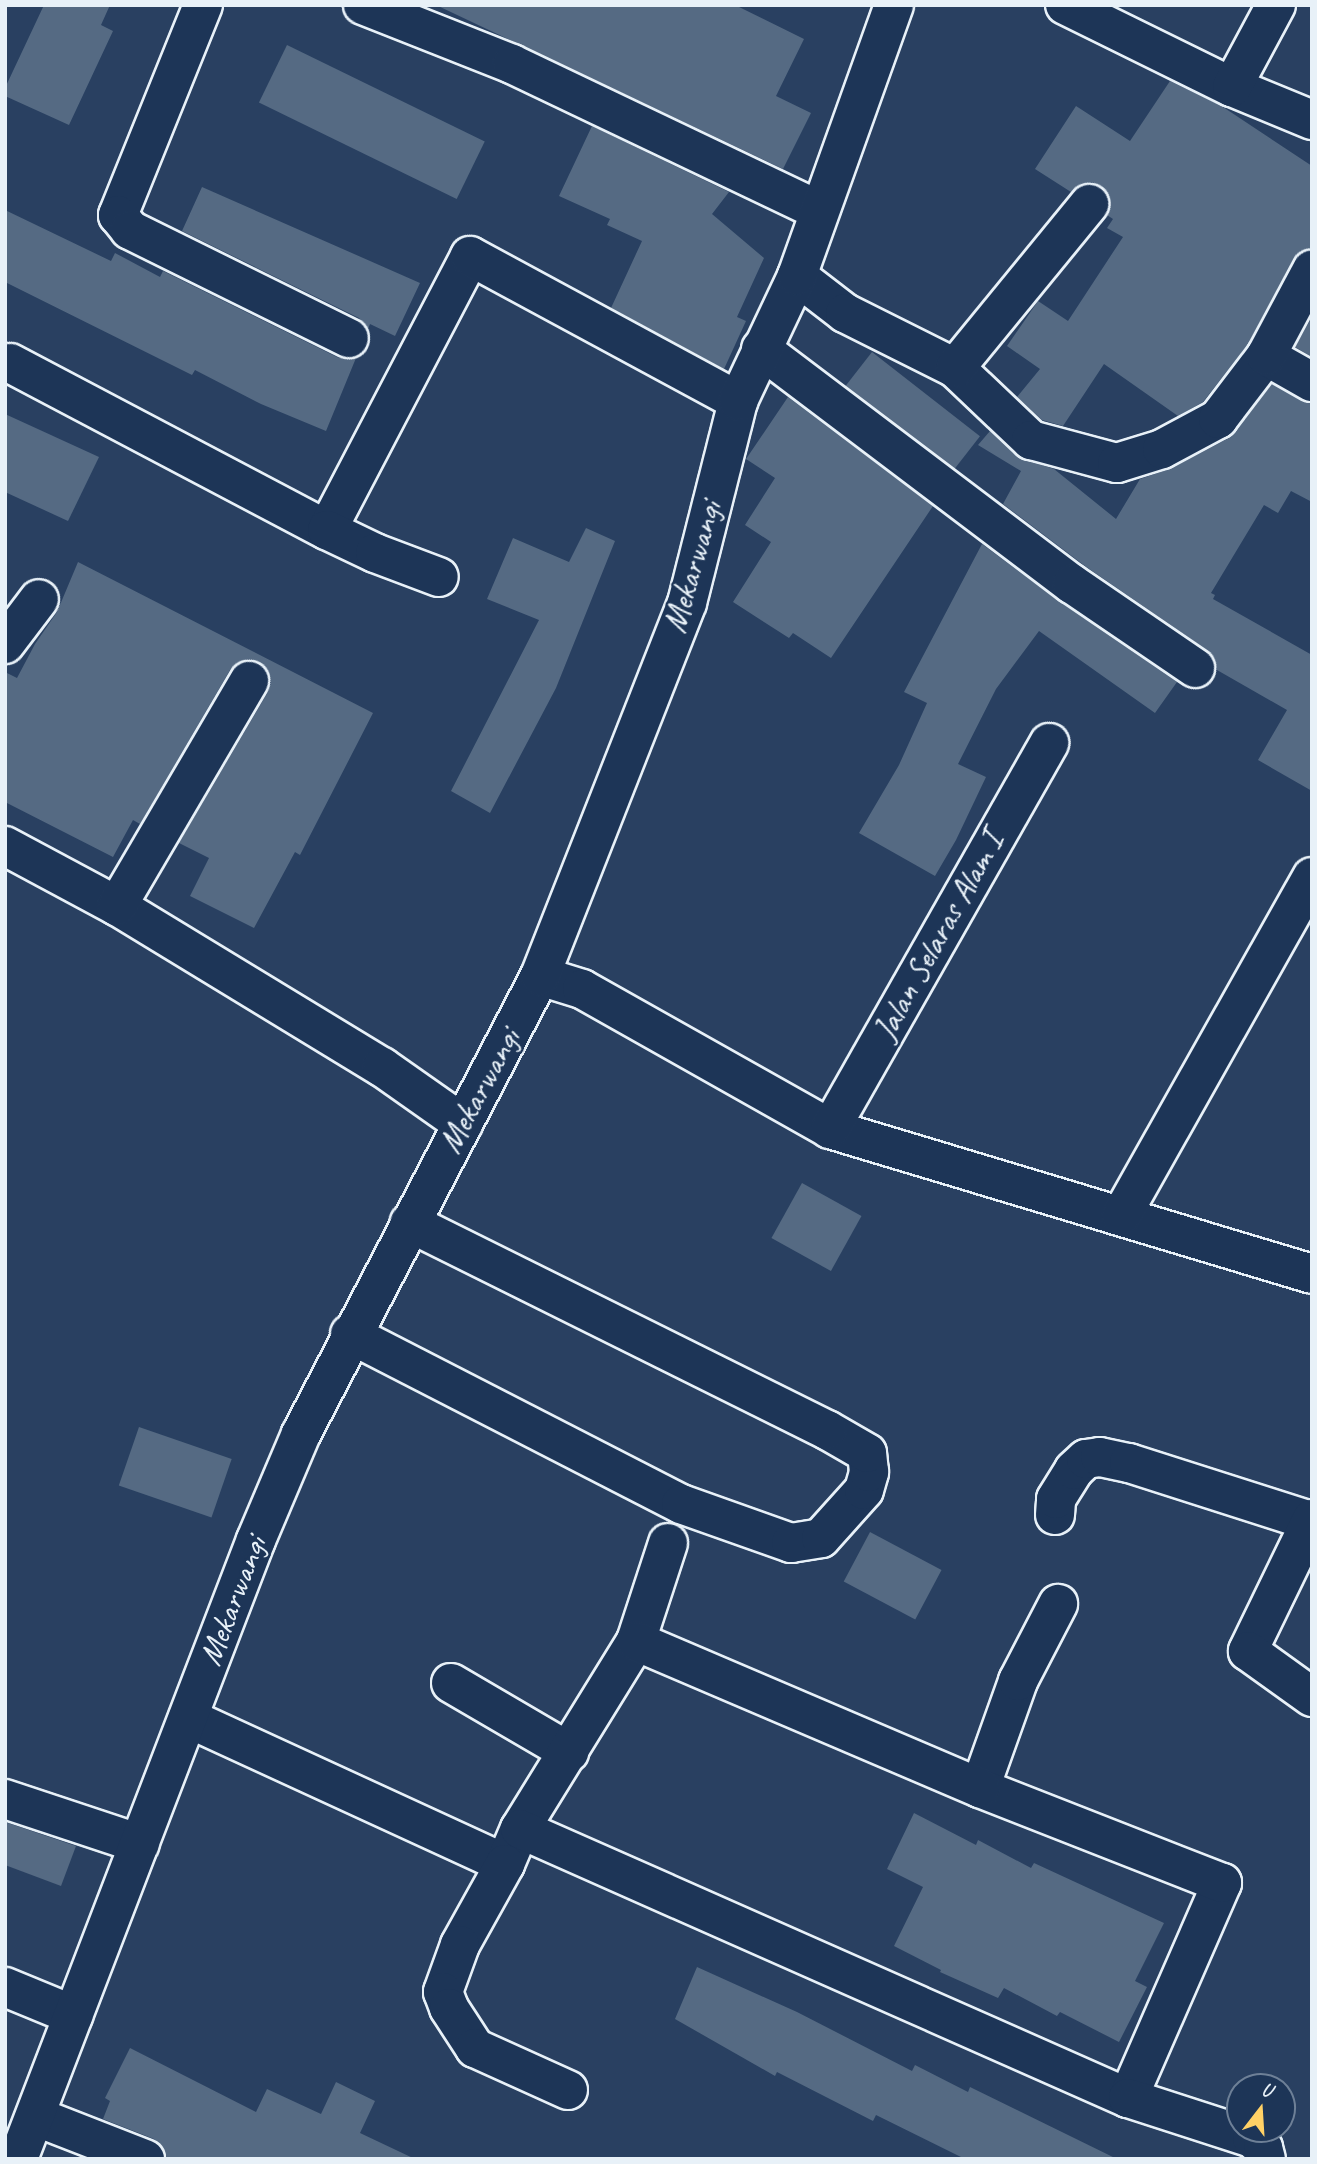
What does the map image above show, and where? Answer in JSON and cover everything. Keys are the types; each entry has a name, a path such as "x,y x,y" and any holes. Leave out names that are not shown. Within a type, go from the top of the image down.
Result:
{"street":[{"path":"203,5 118,215 131,230 349,338"},
{"path":"363,5 512,64 818,210"},
{"name":"Mekarwangi","path":"18,2159 37,2117 73,2015 290,1457 350,1334 541,976 687,603 738,401 797,276 818,210 894,5"},
{"path":"1065,5 1232,87 1312,120"},
{"path":"1232,87 1276,5"},
{"path":"955,368 1090,204"},
{"path":"327,530 470,257 738,401"},
{"path":"797,276 845,313 955,368 1031,440 1117,463 1162,449 1218,419 1266,356 1312,270"},
{"path":"761,349 1072,584 1195,668"},
{"path":"1266,356 1312,382"},
{"path":"10,363 327,530 375,553 439,578"},
{"path":"5,644 39,599"},
{"path":"117,906 249,681"},
{"name":"Jalan Selaras Alam I","path":"830,1129 1049,743"},
{"path":"5,846 117,906 382,1067 463,1124"},
{"path":"1121,1216 1312,877"},
{"path":"541,976 582,989 830,1129 1312,1275"},
{"path":"350,1334 681,1504 791,1543 821,1538 864,1490 869,1472 867,1453 410,1223"},
{"path":"1055,1515 1056,1499 1074,1470 1086,1459 1100,1457 1129,1463 1311,1520 1248,1651 1312,1696"},
{"path":"568,2090 475,2048 449,2008 443,1992 460,1945 505,1864 520,1829 636,1641 668,1543"},
{"path":"980,1788 1018,1681 1058,1604"},
{"path":"636,1641 980,1788 1222,1883 1128,2098"},
{"path":"452,1683 569,1752"},
{"path":"188,1718 505,1864"},
{"path":"5,1799 140,1844"},
{"path":"520,1829 1128,2098 1252,2138 1262,2148 1266,2159"},
{"path":"5,1987 73,2015"},
{"path":"37,2117 145,2159"}],"building":[{"path":"44,5 110,5 101,25 113,31 69,125 5,96 5,88"},
{"path":"436,5 735,5 804,39 776,96 811,113 783,169"},
{"path":"287,45 485,141 457,199 259,103"},
{"path":"1170,81 1220,105 1312,166 1312,248 1301,251 1293,260 1248,344 1203,402 1178,416 1104,364 1063,426 1042,420 1017,397 1040,369 1007,346 1038,301 1068,321 1123,237 1107,228 1113,219 1107,215 1110,197 1102,187 1092,182 1082,183 1071,192 1035,169 1076,106 1130,141"},
{"path":"592,126 729,192 712,214 764,258 737,317 746,321 724,369 611,308 642,241 607,225 610,219 559,196"},
{"path":"202,187 420,283 395,336 370,324 368,329 359,318 182,231"},
{"path":"5,210 111,261 115,253 160,277 163,271 339,358 356,358 326,431 261,404 195,370 192,375 5,282"},
{"path":"1312,317 1312,357 1295,347"},
{"path":"872,352 980,436 953,470 846,386"},
{"path":"1272,384 1312,404 1312,502 1291,491 1278,513 1264,505 1211,593 1215,595 1213,599 1312,655 1312,791 1258,760 1287,710 1217,670 1215,659 1207,650 1085,566 1003,504 1021,471 978,445 990,431 1016,456 1054,469 1116,519 1140,479 1172,468 1229,438"},
{"path":"788,397 933,506 831,658 793,633 789,638 733,602 771,542 745,525 775,478 746,459"},
{"path":"5,414 99,457 68,521 5,492"},
{"path":"586,528 615,541 556,688 490,813 451,791 539,620 487,599 513,538 569,562"},
{"path":"982,544 1060,602 1177,682 1155,713 1039,631 996,689 958,764 986,777 956,840 935,876 859,833 899,765 927,703 904,692"},
{"path":"78,562 373,713 300,855 295,852 254,928 190,896 209,858 179,843 268,692 271,682 268,671 259,662 248,659 239,662 230,670 140,824 133,820 113,857 5,802 5,672 17,678 35,644 57,612"},
{"path":"802,1183 861,1216 831,1271 771,1238"},
{"path":"139,1427 232,1459 211,1518 119,1486"},
{"path":"870,1532 942,1570 915,1619 844,1581"},
{"path":"914,1813 976,1845 978,1840 1031,1868 1034,1863 1164,1923 1135,1981 1147,1987 1119,2042 1060,2012 1057,2016 1004,1988 998,1998 940,1972 941,1970 894,1946 923,1887 887,1869"},
{"path":"5,1822 76,1846 61,1886 5,1865"},
{"path":"697,1967 797,2012 912,2071 915,2065 968,2092 970,2087 1117,2159 965,2159 876,2115 873,2121 777,2072 775,2076 675,2019"},
{"path":"130,2048 256,2112 267,2089 321,2114 336,2082 375,2101 360,2133 415,2159 166,2159 162,2146 154,2139 103,2119 110,2101 105,2098"}]}
